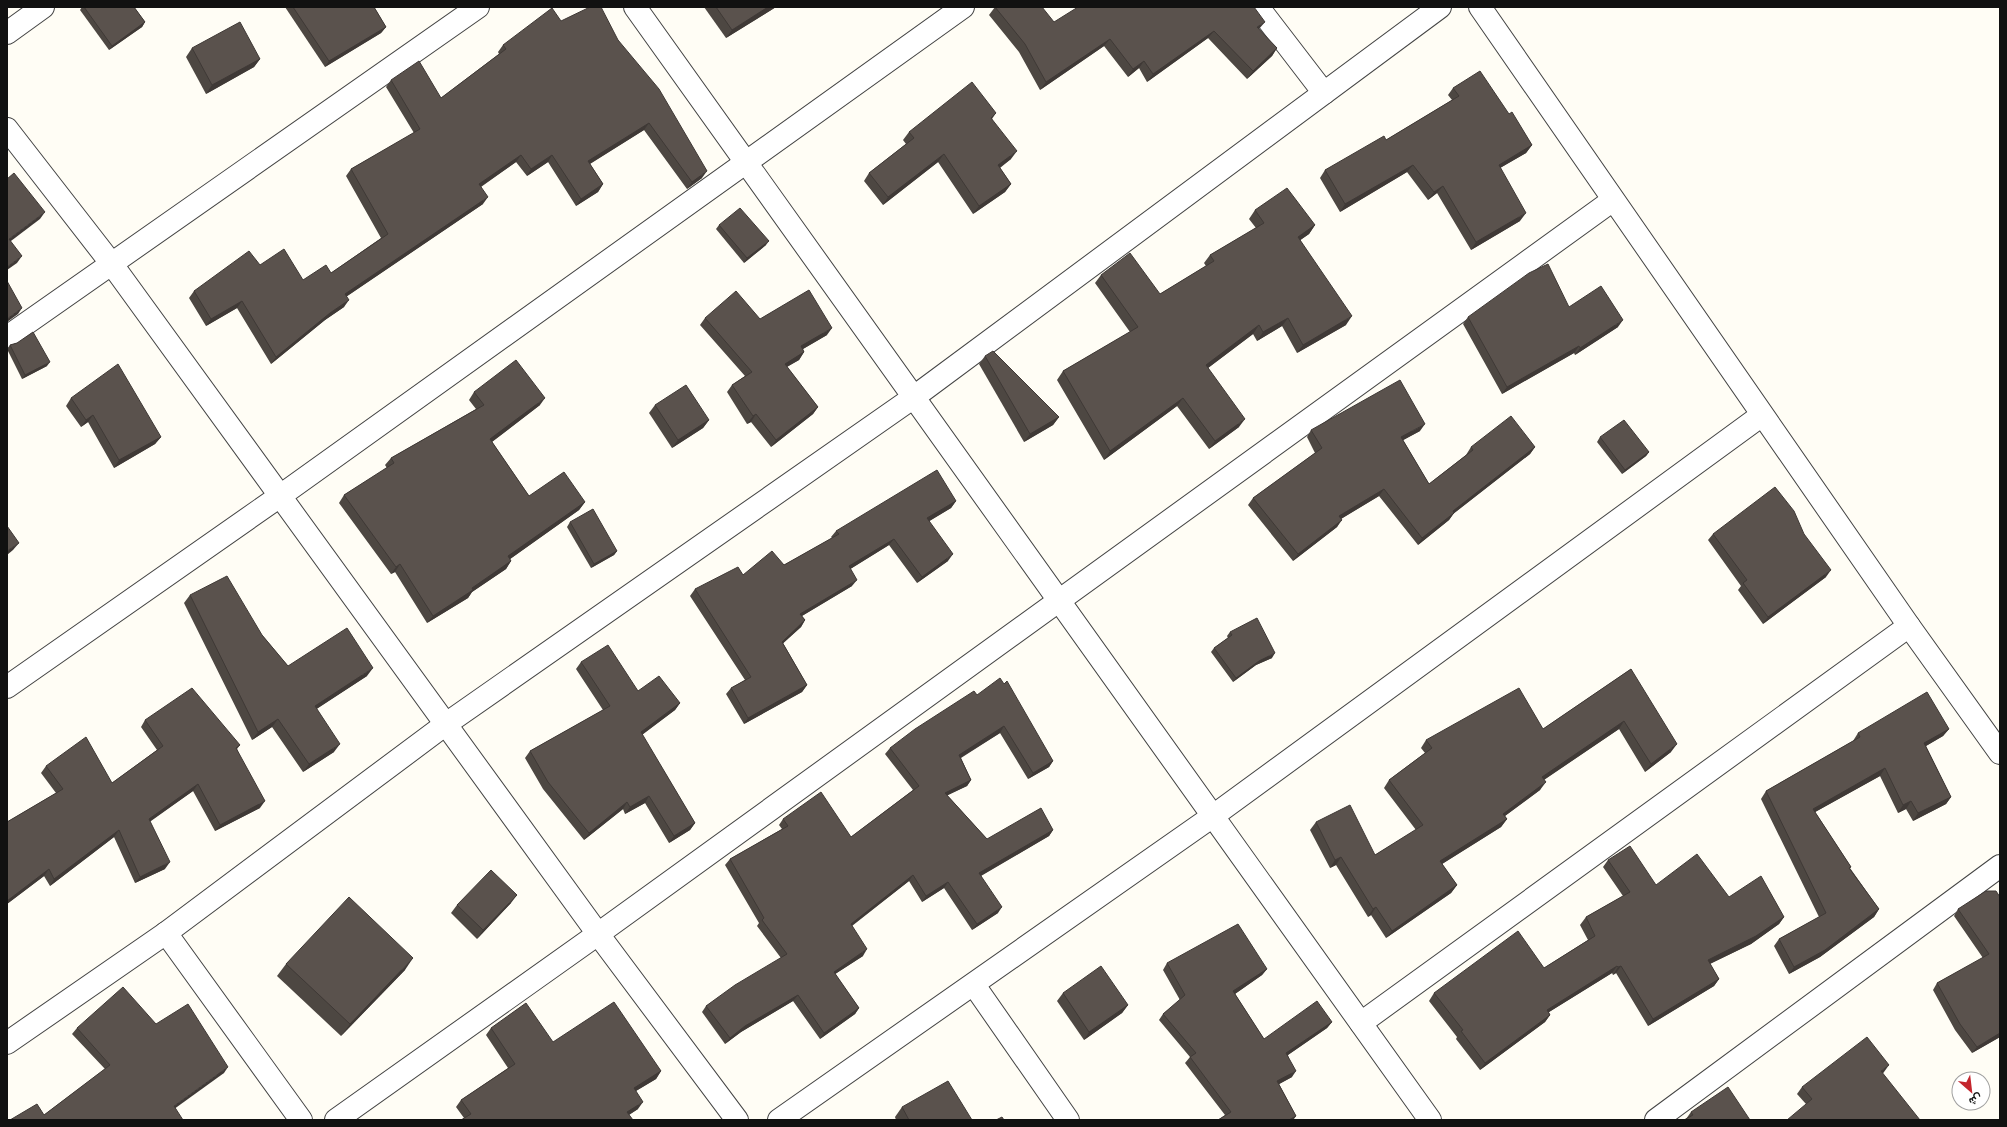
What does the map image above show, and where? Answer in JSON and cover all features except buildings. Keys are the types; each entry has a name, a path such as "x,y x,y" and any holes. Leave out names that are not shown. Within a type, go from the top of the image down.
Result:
{"street":[{"path":"7,33 43,7"},
{"path":"7,337 110,263 478,7"},
{"path":"635,7 1430,1120"},
{"path":"7,687 280,496 746,164 963,7"},
{"path":"1258,7 1324,93"},
{"path":"7,1043 166,933 446,724 914,397 1440,7"},
{"path":"1480,7 1909,626 2000,753"},
{"path":"7,129 110,263 598,934 737,1120"},
{"path":"336,1120 598,934 1613,200"},
{"path":"779,1120 974,985 1213,816 1762,415"},
{"path":"1361,1023 1909,626"},
{"path":"1656,1120 2000,866"},
{"path":"166,933 301,1120"},
{"path":"974,985 1068,1120"}]}
